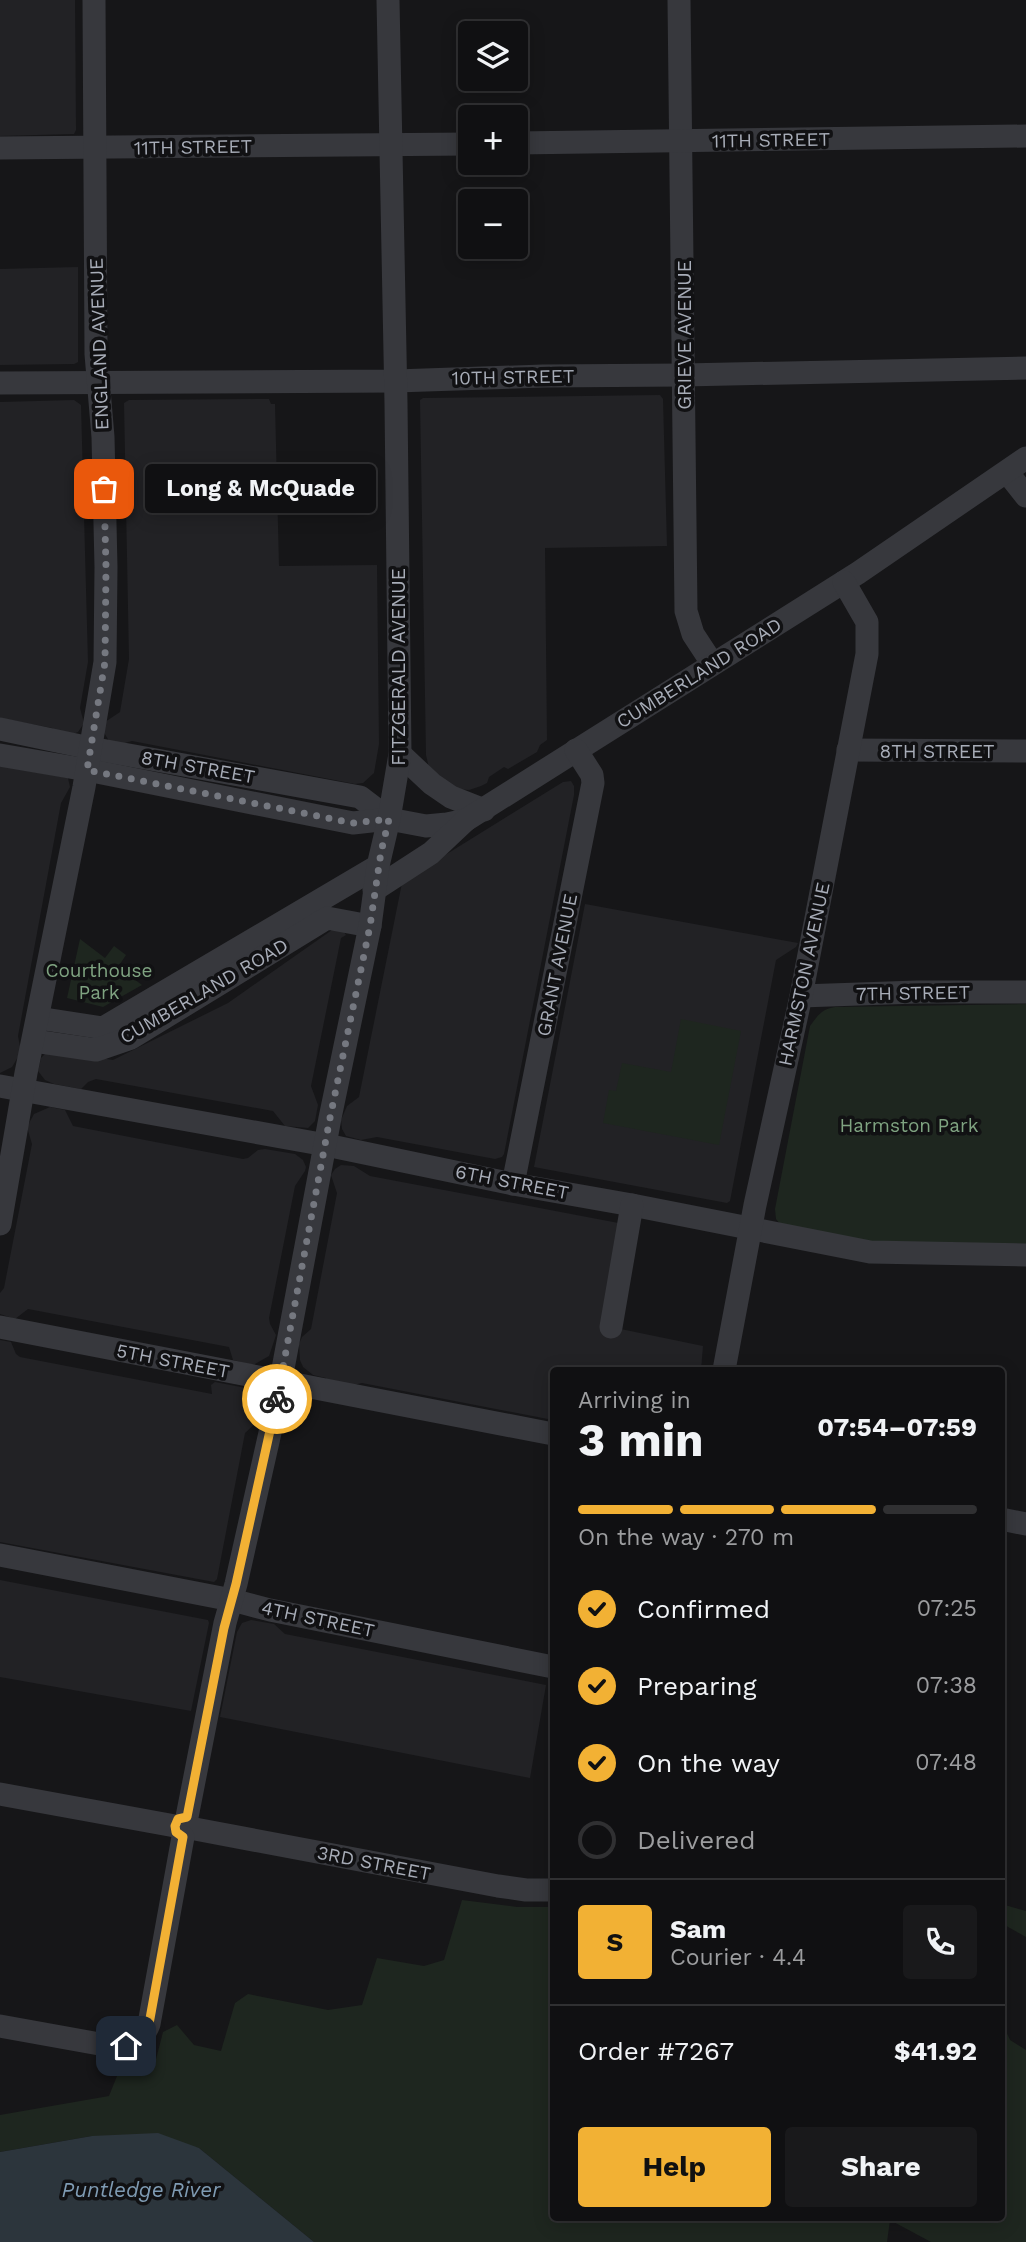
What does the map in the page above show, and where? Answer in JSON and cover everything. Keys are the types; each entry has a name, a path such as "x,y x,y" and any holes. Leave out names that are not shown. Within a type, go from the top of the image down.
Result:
{"street":[{"name":"ENGLAND AVENUE","path":"0,1224 105,662 106,567 102,413 96,354 94,0"},
{"name":"FITZGERALD AVENUE","path":"0,2026 116,2047 126,2046 142,2037 149,2024 224,1628 280,1382 370,926 378,866 400,754 388,0"},
{"name":"GRIEVE AVENUE","path":"679,0 686,611 693,634 712,663"},
{"name":"11TH STREET","path":"528,143 1026,136"},
{"name":"11TH STREET","path":"0,148 458,144"},
{"name":"10TH STREET","path":"0,383 396,381 1026,368"},
{"name":"CUMBERLAND ROAD","path":"374,890 431,853 475,815 844,582 1017,465"},
{"path":"1017,465 1026,496"},
{"name":"HARMSTON AVENUE","path":"725,1367 750,1229 801,996 869,640 867,622 844,582"},
{"name":"8TH STREET","path":"0,729 89,759"},
{"name":"GRANT AVENUE","path":"513,1184 593,783 592,775 576,750"},
{"name":"8TH STREET","path":"848,750 1026,751"},
{"path":"400,754 432,784 475,815"},
{"name":"8TH STREET","path":"0,755 89,759 360,797 389,819 426,826 447,824 475,815"},
{"name":"CUMBERLAND ROAD","path":"37,1018 103,1028 378,866"},
{"name":"CUMBERLAND ROAD","path":"34,1041 96,1050 131,1038 327,918 370,926"},
{"name":"7TH STREET","path":"801,996 1026,992"},
{"name":"6TH STREET","path":"0,1086 326,1145 513,1184 870,1252 1026,1255"},
{"path":"611,1327 632,1205"},
{"name":"5TH STREET","path":"0,1327 550,1433"},
{"path":"1005,1521 1026,1524"},
{"name":"4TH STREET","path":"0,1555 550,1666"},
{"name":"3RD STREET","path":"0,1794 526,1891 550,1890"}],"shaded area":[{"path":"0,0 75,0 74,134 0,136"},
{"path":"78,267 78,362 0,365 0,269"},
{"path":"660,395 663,399 667,546 545,548 547,740 540,745 537,752 508,769 504,767 489,777 487,783 469,790 456,789 429,768 426,755 420,400"},
{"path":"269,399 271,404 275,404 279,566 377,565 379,744 374,773 363,783 355,784 132,741 118,745 109,741 102,729 105,722 120,712 129,659 124,403 129,400"},
{"path":"74,400 81,405 88,662 80,708 84,723 78,732 62,736 52,728 0,718 0,402"},
{"path":"0,766 68,778 70,787 61,803 18,1036 21,1052 12,1067 0,1073"},
{"path":"571,781 574,795 504,1154 495,1159 377,1137 361,1140 346,1136 341,1120 347,1106 359,1097 402,883 563,782"},
{"path":"585,904 798,943 776,960 730,1201 727,1203 534,1167"},
{"path":"332,930 344,932 346,935 341,938 311,1086 318,1105 315,1121 308,1128 285,1126 273,1111 96,1079 81,1089 54,1084 45,1080 38,1071 41,1058 56,1051 113,1060 228,1003"},
{"path":"50,1107 65,1110 73,1126 243,1159 265,1149 295,1154 303,1160 306,1167 295,1186 269,1318 276,1335 269,1356 255,1364 248,1364 233,1360 229,1347 28,1309 15,1319 0,1314 0,1293 4,1288 32,1144 27,1127 34,1114"},
{"path":"341,1165 354,1166 370,1176 629,1225 611,1327 703,1346 701,1367 550,1367 550,1419 362,1383 349,1386 326,1382 326,1378 313,1375 303,1367 299,1344 311,1329 337,1193 331,1175"},
{"path":"0,1340 11,1342 20,1357 212,1394 211,1385 215,1382 258,1393 262,1399 263,1410 259,1420 245,1433 217,1579 214,1582 0,1542"},
{"path":"0,1580 208,1620 191,1711 0,1677"},
{"path":"251,1620 274,1624 285,1634 546,1685 530,1778 220,1717 237,1632 242,1623"}],"green space":[{"name":"Courthouse Park","path":"80,939 105,958 114,946 126,955 118,967 142,985 103,1007 67,998"},
{"name":"Harmston Park","path":"1026,1004 1026,1244 853,1241 781,1225 776,1219 775,1209 810,1026 821,1013 835,1007"},
{"path":"681,1019 741,1031 719,1145 603,1123 609,1090 616,1091 622,1063 671,1072"},
{"path":"462,1900 517,1907 550,1907 550,2221 890,2221 887,2242 314,2242 199,2148 92,2136 0,2152 0,2115 109,2096 121,2066 154,2067 163,2032 177,2025 194,2045 221,2051 235,2003 248,1994 328,2010 362,2005 377,1958 424,1966 444,1960"},
{"path":"1005,1905 1026,1911 1026,1937 1005,1925"},
{"path":"1005,2029 1010,2040 1026,2050 1026,2242 931,2242 892,2221 1005,2221"}],"water":[{"name":"Puntledge River","path":"158,2133 199,2148 314,2242 0,2242 0,2152 92,2136"}],"way so far":[{"path":"104,489 105,662 87,770 353,823 389,819 277,1399"}],"place":[{"name":"Long & McQuade","path":"104,489"}],"route":[{"path":"126,2046 142,2037 149,2024 183,1837 176,1832 175,1826 178,1819 187,1817 224,1628 277,1399"}]}
